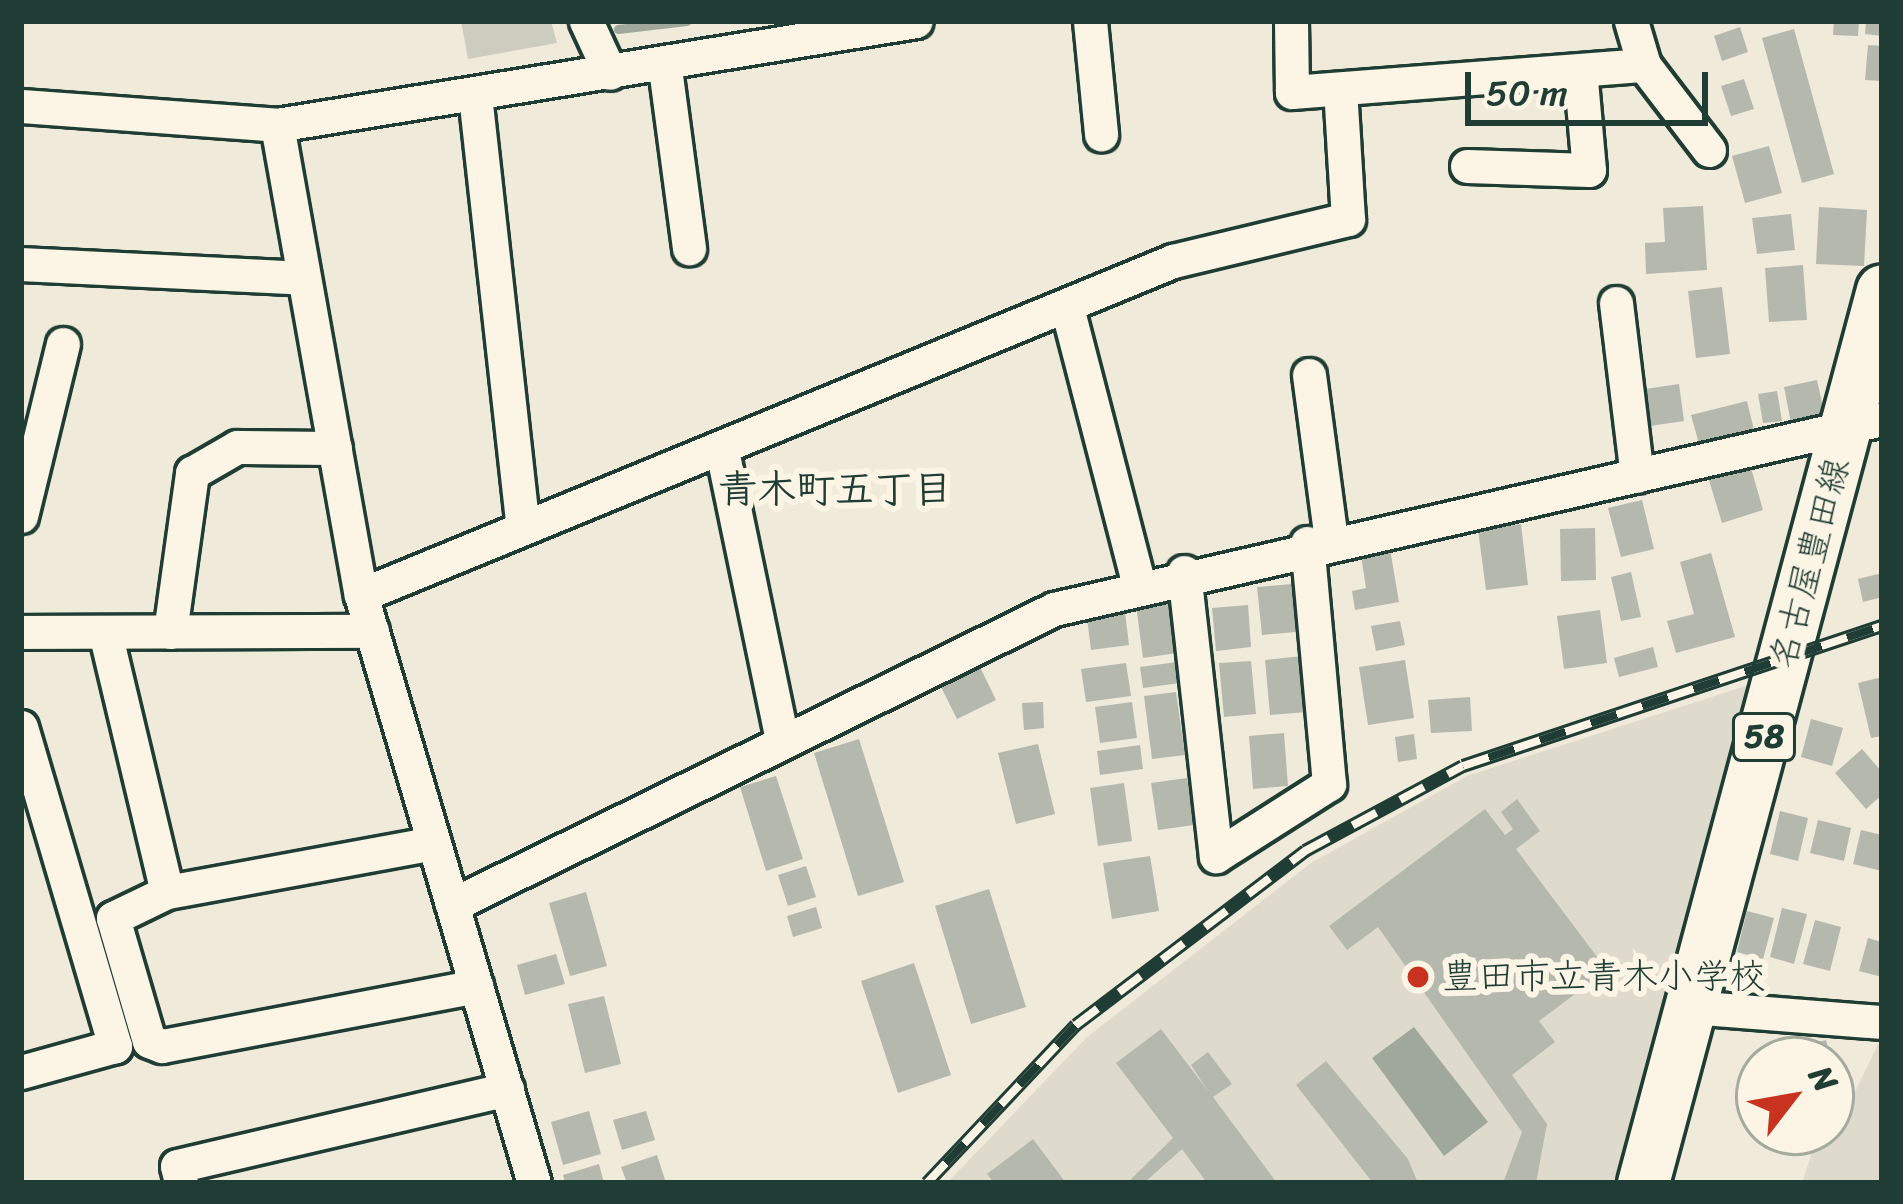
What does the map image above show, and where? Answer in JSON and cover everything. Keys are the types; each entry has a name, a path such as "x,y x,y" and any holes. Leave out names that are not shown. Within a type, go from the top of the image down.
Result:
{"main road":[{"name":"名古屋豊田線","path":"1643,1183 1690,1007 1864,423 1882,290"}],"street":[{"path":"586,21 610,74"},
{"path":"21,106 277,125 665,68 916,21"},
{"path":"1090,21 1101,134"},
{"path":"1292,21 1292,92 1644,65"},
{"path":"1631,21 1644,65 1708,150"},
{"path":"665,68 689,248"},
{"path":"1467,166 1589,170 1580,70"},
{"path":"361,595 523,527 723,455 1068,311 1173,261 1348,219 1340,89"},
{"path":"476,95 523,527"},
{"path":"277,125 361,595 535,1183"},
{"path":"21,264 304,278"},
{"path":"1616,303 1637,476"},
{"path":"1068,311 1139,585"},
{"path":"21,516 63,344"},
{"path":"1184,572 1216,856 1329,784 1309,376"},
{"path":"452,904 781,735 1054,609 1319,541 1637,476 1864,423"},
{"path":"170,632 192,473 237,447 335,448"},
{"path":"723,455 781,735"},
{"path":"21,632 372,632"},
{"path":"104,632 167,892"},
{"path":"21,727 115,1046 21,1072"},
{"path":"434,843 167,892 112,919 149,1041 162,1046 476,986"},
{"path":"1690,1007 1882,1022"},
{"path":"181,1183 177,1166 507,1089"}],"shaded area":[{"path":"461,21 551,21 557,43 468,59"},
{"name":"豊田市立青木小学校","path":"1758,682 1622,1183 947,1183 1087,1037 1311,863 1467,776"},
{"path":"1414,1027 1488,1122 1444,1156 1372,1058"},
{"path":"1882,1036 1882,1183 1802,1183 1811,1156 1855,1156 1855,1092"}],"building":[{"path":"1834,21 1859,21 1858,36 1833,35"},
{"path":"1866,21 1882,21 1882,36 1865,34"},
{"path":"1740,27 1748,52 1722,61 1714,36"},
{"path":"1794,29 1834,174 1802,183 1762,38"},
{"path":"1868,45 1882,46 1882,81 1865,80"},
{"path":"1744,79 1754,109 1731,116 1721,86"},
{"path":"1769,146 1782,193 1745,203 1732,156"},
{"path":"1703,206 1707,270 1646,274 1645,243 1665,242 1663,208"},
{"path":"1819,207 1867,210 1864,266 1816,264"},
{"path":"1791,214 1795,250 1757,254 1752,218"},
{"path":"1803,265 1807,320 1769,322 1765,268"},
{"path":"1722,287 1730,354 1696,358 1688,291"},
{"path":"1817,380 1825,416 1791,423 1784,387"},
{"path":"1679,384 1684,421 1650,426 1645,389"},
{"path":"1777,391 1782,421 1763,423 1758,394"},
{"path":"1747,401 1754,430 1699,444 1691,415"},
{"path":"1751,468 1763,510 1722,523 1709,480"},
{"path":"1642,500 1654,549 1621,557 1608,508"},
{"path":"1521,524 1528,585 1486,590 1478,530"},
{"path":"1595,528 1596,580 1561,581 1560,529"},
{"path":"1388,537 1399,602 1355,610 1352,591 1366,588 1359,542"},
{"path":"1711,553 1735,637 1676,653 1667,621 1694,614 1680,562"},
{"path":"1631,572 1641,617 1621,621 1611,577"},
{"path":"1882,573 1882,597 1863,602 1858,579"},
{"path":"1292,584 1296,632 1262,635 1257,587"},
{"path":"1169,601 1177,653 1143,658 1136,605"},
{"path":"1248,605 1251,647 1216,651 1212,608"},
{"path":"1600,610 1607,663 1564,669 1557,616"},
{"path":"1125,612 1129,645 1091,650 1087,618"},
{"path":"1400,621 1405,645 1376,651 1371,626"},
{"path":"1653,647 1658,667 1619,677 1614,658"},
{"path":"1302,656 1307,712 1270,715 1265,660"},
{"path":"1405,660 1414,718 1368,725 1359,667"},
{"path":"1251,661 1256,714 1224,717 1219,663"},
{"path":"1177,662 1180,683 1143,688 1140,667"},
{"path":"978,663 996,700 957,719 939,683"},
{"path":"1126,663 1131,696 1086,702 1081,669"},
{"path":"1882,677 1882,736 1871,738 1858,683"},
{"path":"1176,692 1185,755 1152,759 1144,696"},
{"path":"1470,697 1472,731 1431,733 1428,700"},
{"path":"1043,702 1044,728 1024,730 1022,703"},
{"path":"1132,702 1137,738 1100,743 1095,707"},
{"path":"1811,719 1843,728 1832,766 1801,757"},
{"path":"1284,733 1288,786 1253,789 1249,736"},
{"path":"1414,734 1417,759 1398,762 1395,737"},
{"path":"859,739 904,882 858,896 814,753"},
{"path":"1038,744 1055,814 1016,824 998,753"},
{"path":"1140,745 1143,769 1100,775 1097,751"},
{"path":"1862,749 1882,772 1882,795 1866,809 1835,773"},
{"path":"776,776 803,859 766,871 740,787"},
{"path":"1187,778 1194,825 1158,830 1151,783"},
{"path":"1124,783 1132,841 1098,846 1090,788"},
{"path":"1517,799 1540,831 1516,849 1607,970 1539,1021 1555,1042 1512,1075 1547,1124 1536,1183 1503,1183 1522,1132 1378,927 1347,950 1329,926 1485,809 1505,835 1513,829 1501,812"},
{"path":"1780,811 1808,818 1798,861 1770,854"},
{"path":"1818,820 1851,828 1844,861 1810,853"},
{"path":"1861,830 1882,835 1882,871 1853,864"},
{"path":"1150,856 1159,911 1112,919 1103,863"},
{"path":"806,866 816,897 788,906 778,875"},
{"path":"989,889 1026,1007 971,1024 935,906"},
{"path":"586,892 607,966 570,976 549,903"},
{"path":"816,907 822,928 793,937 787,916"},
{"path":"1782,908 1807,914 1794,964 1770,957"},
{"path":"1747,911 1774,918 1763,959 1737,952"},
{"path":"1815,920 1841,927 1830,971 1803,964"},
{"path":"1868,938 1882,942 1882,977 1859,971"},
{"path":"556,954 565,984 525,995 517,965"},
{"path":"914,963 951,1075 898,1093 861,981"},
{"path":"604,996 621,1064 585,1073 568,1004"},
{"path":"1161,1029 1208,1091 1191,1065 1208,1052 1232,1084 1213,1097 1277,1183 1207,1183 1182,1149 1144,1183 1127,1183 1173,1138 1116,1063"},
{"path":"1326,1061 1408,1159 1418,1183 1373,1183 1296,1085"},
{"path":"589,1111 601,1154 563,1165 551,1122"},
{"path":"646,1111 655,1140 622,1150 613,1120"},
{"path":"1033,1139 1066,1183 994,1183 987,1174"},
{"path":"657,1155 666,1183 627,1183 621,1167"},
{"path":"599,1164 604,1183 565,1183 563,1175"}],"waterway":[{"path":"618,29 687,21"}],"railway":[{"path":"927,1183 1076,1025 1305,851 1463,766 1882,626"}],"place":[{"name":"豊田市立青木小学校","path":"1418,977"}],"district":[{"name":"青木町五丁目","path":"835,489"}]}
